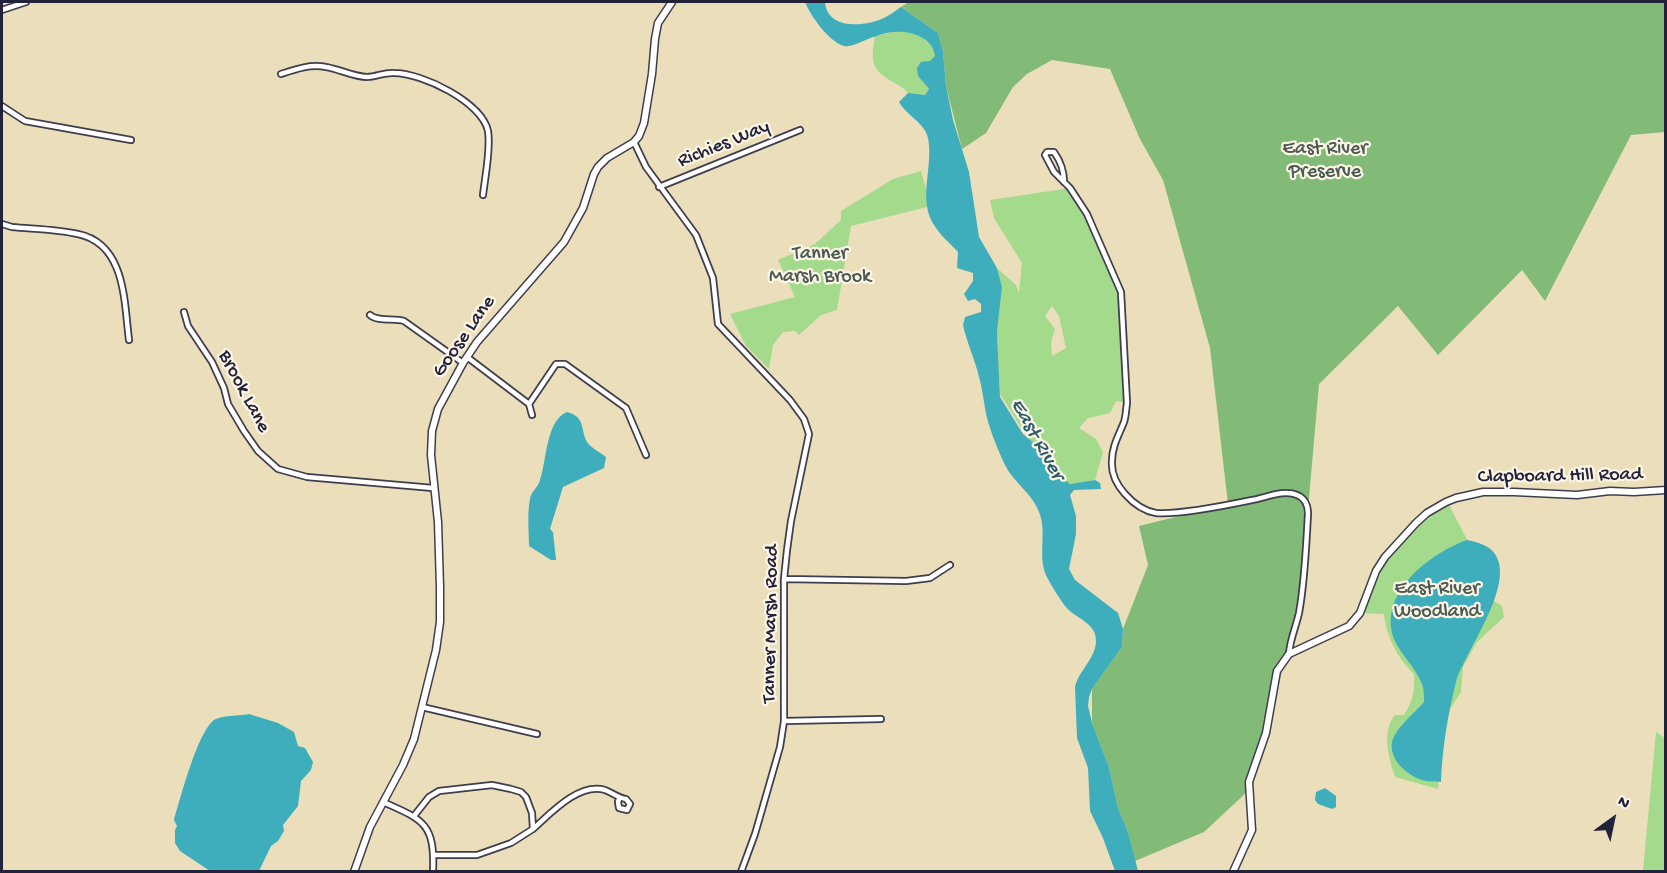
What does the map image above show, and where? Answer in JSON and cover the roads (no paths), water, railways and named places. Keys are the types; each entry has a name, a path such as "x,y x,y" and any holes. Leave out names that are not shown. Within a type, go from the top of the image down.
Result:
{"street":[{"path":"2,10 26,2"},
{"path":"634,142 644,123 658,23 672,2"},
{"path":"281,74 310,65 325,66 366,77 395,72 429,80 451,92 484,119 488,132 483,195"},
{"path":"2,106 25,121 131,140"},
{"name":"Richies Way","path":"659,187 800,130"},
{"name":"Tanner Marsh Road","path":"634,142 659,187 696,235 713,278 718,324 790,400 804,419 809,434 791,521 784,579 784,721 780,747 755,834 741,872"},
{"name":"Goose Lane","path":"354,872 370,827 404,765 414,738 436,650 440,622 438,522 431,455 432,431 445,394 465,360 492,322 550,261 564,242 583,208 598,167 607,158 634,142"},
{"path":"1064,182 1064,171 1057,157 1054,152 1047,152 1045,155 1047,162 1078,199 1087,214 1121,292 1127,403 1112,460 1113,473 1118,486 1136,504 1145,510 1157,513 1221,505 1286,493 1297,495 1308,507 1305,570 1298,615 1290,639 1289,654 1277,671 1266,733 1250,782 1248,792 1252,830 1233,872"},
{"path":"2,224 78,234 99,244 109,253 120,273 129,340"},
{"name":"Brook Lane","path":"184,312 188,326 212,362 224,388 228,404 258,450 278,469 315,478 433,488"},
{"path":"370,315 374,318 396,318 404,321 529,404 532,415"},
{"path":"529,404 556,364 565,364 626,408 646,455"},
{"name":"Clapboard Hill Road","path":"1289,654 1349,626 1360,613 1376,572 1391,549 1427,513 1446,502 1483,492 1577,495 1610,491 1665,490"},
{"path":"784,579 906,581 930,578 950,565"},
{"path":"422,707 537,734"},
{"path":"784,721 881,719"},
{"path":"414,816 429,797 439,791 492,785 521,792 526,797 532,813 533,829"},
{"path":"434,855 477,855 511,843 533,829 567,799 578,794 598,789 605,790 620,799"},
{"path":"383,802 414,816 426,826 431,836 434,855 433,872"}],"water":[{"path":"805,2 825,2 832,18 848,24 876,21 901,7 938,33 943,51 946,86 953,120 969,172 979,237 997,268 1002,287 997,332 1000,397 1023,434 1050,457 1064,479 1070,484 1095,480 1100,483 1101,489 1074,490 1070,495 1076,516 1076,534 1069,569 1075,580 1118,613 1123,629 1122,647 1092,689 1088,706 1109,767 1118,808 1128,832 1138,871 1115,871 1090,811 1088,768 1077,738 1075,687 1093,654 1095,635 1089,625 1065,606 1048,579 1043,563 1043,528 1039,512 1032,499 1009,471 993,436 987,418 982,387 963,325 965,317 981,312 981,304 975,299 968,301 964,294 973,281 973,273 957,268 958,252 938,231 930,218 926,196 928,138 919,123 899,102 908,93 925,95 929,89 918,76 917,68 921,62 930,61 935,56 933,49 922,38 904,32 882,34 844,46 826,34"},
{"path":"567,412 580,420 587,442 606,457 604,468 563,487 550,529 553,532 556,560 551,560 529,546 529,505 531,494 542,475 554,424"},
{"name":"East River Woodland","path":"1467,540 1486,546 1495,554 1500,567 1499,583 1487,618 1456,682 1446,732 1441,782 1424,781 1400,766 1393,755 1394,736 1424,702 1423,688 1419,678 1395,641 1391,624 1393,608 1399,592 1423,566 1452,546"},
{"path":"249,714 278,723 294,732 298,746 305,748 313,762 311,770 301,781 298,806 283,825 284,831 278,841 271,846 259,871 210,871 180,851 175,843 177,826 174,820 197,749 210,725 216,719"},
{"path":"1325,788 1336,796 1336,807 1332,809 1318,804 1315,800 1316,792"}],"park label":[{"name":"East River Preserve","path":"1325,162"},
{"name":"Tanner Marsh Brook","path":"820,266"}],"water label":[{"name":"East River","path":"1036,440"}]}
